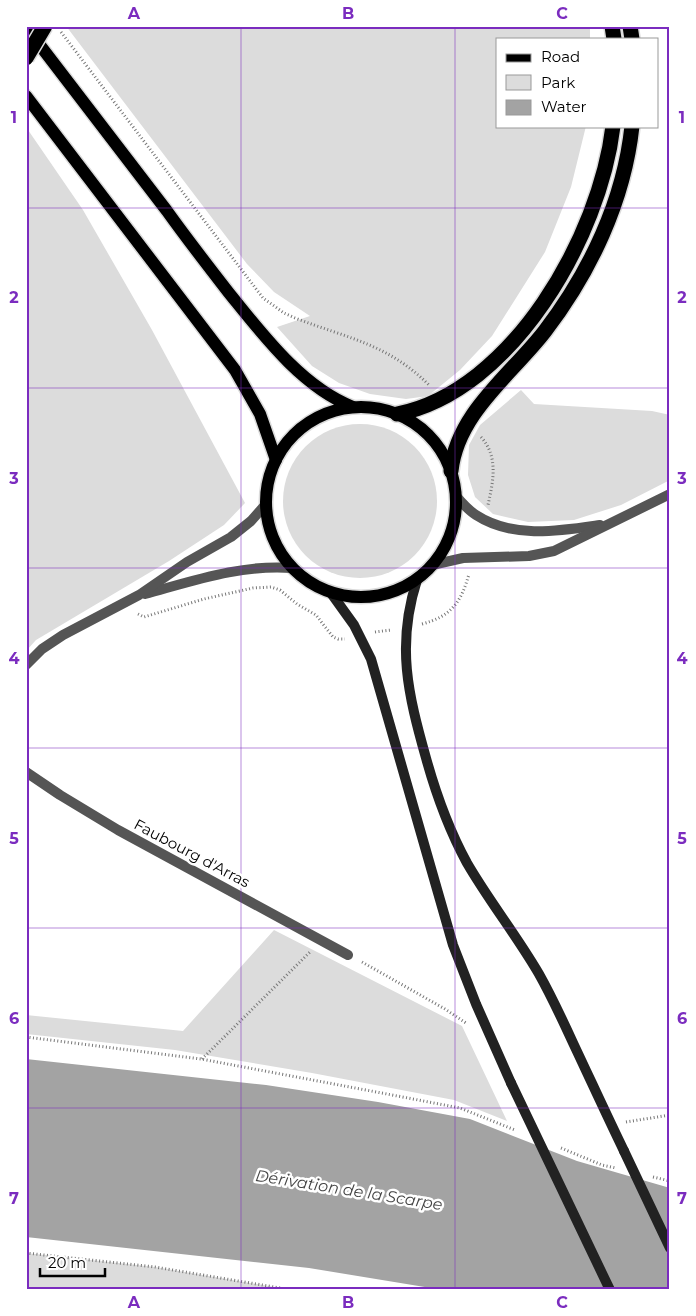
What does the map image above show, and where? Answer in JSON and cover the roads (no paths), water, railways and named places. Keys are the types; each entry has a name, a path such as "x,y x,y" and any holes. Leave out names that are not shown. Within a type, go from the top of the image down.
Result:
{"highway":[{"path":"26,58 45,26"},
{"path":"396,414 423,407 442,398 480,371 508,346 534,316 558,280 578,243 595,201 607,158 613,128"},
{"path":"451,471 454,452 468,423 543,333 581,278 600,241 614,201 626,158 632,128"}],"main road":[{"path":"26,27 202,257 256,325 292,364 315,386 338,402 353,407 380,409 413,422 427,433 443,454 451,471 456,496 456,515 451,533 443,550 432,565 417,580 402,589 375,596 348,597 331,593 314,585 292,568 280,552 271,534 266,504 269,477 276,460 292,436 308,424 334,411 353,407"},
{"path":"26,96 235,370 260,414 276,460"},
{"path":"417,580 407,627 406,668 410,702 433,783 448,824 478,881 543,981 670,1248"},
{"path":"331,593 361,635 371,659 453,945 476,1004 511,1083 610,1290"}],"street":[{"path":"432,565 454,560 529,556 554,551 670,494"},
{"path":"456,496 484,520 511,528 540,532 611,524"},
{"path":"26,664 63,635 139,595 181,566 242,530 266,504"},
{"path":"139,595 249,568 270,566 292,568"},
{"name":"Faubourg d'Arras","path":"26,772 118,830 348,955"}],"water":[{"name":"Dérivation de la Scarpe","path":"26,1059 266,1085 378,1102 470,1119 577,1161 670,1188 670,1290 443,1290 309,1268 26,1237"}]}
